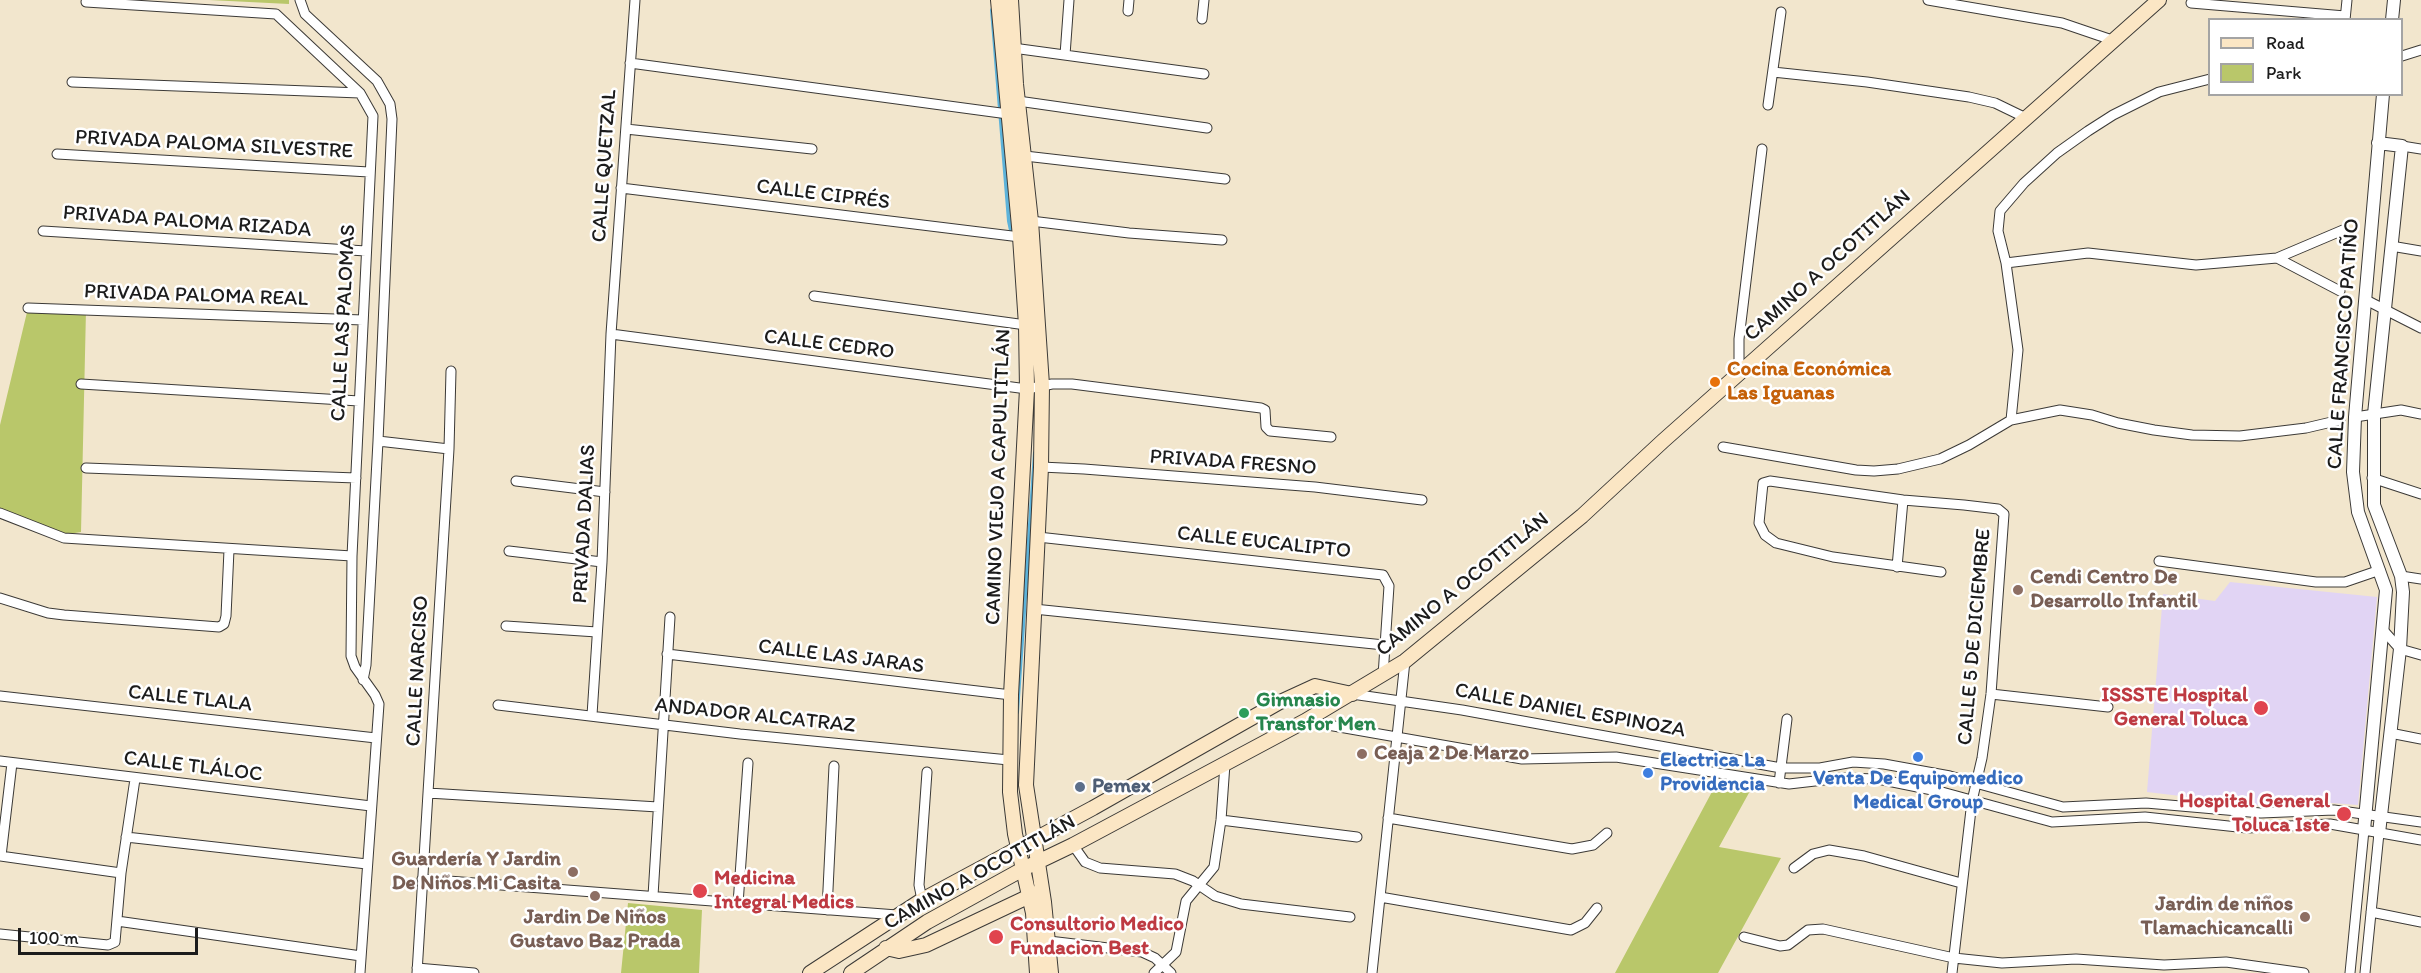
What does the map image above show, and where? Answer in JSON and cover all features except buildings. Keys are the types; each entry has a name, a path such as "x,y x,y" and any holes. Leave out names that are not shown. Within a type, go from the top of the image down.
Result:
{"main road":[{"name":"CAMINO VIEJO A CAPULTITLÁN","path":"998,0 1020,237 1026,324 1027,389 1011,695 1010,807 1035,925 1037,973"},
{"name":"CAMINO VIEJO A CAPULTITLÁN","path":"1011,0 1018,101 1032,221 1042,385 1041,467 1026,785 1049,941 1051,973"},
{"name":"CAMINO A OCOTITLÁN","path":"851,973 936,917 1305,722 1405,661 1582,516 1739,373 2159,0"},
{"name":"CAMINO A OCOTITLÁN","path":"810,973 922,900 1200,746 1310,688 1322,687 1352,694"},
{"path":"886,948 898,951 926,945 1042,890"}],"street":[{"name":"CALLE LAS PALOMAS","path":"300,0 305,14 377,81 390,104 393,140 366,665 363,680"},
{"name":"CALLE QUETZAL","path":"611,334 635,0"},
{"path":"1065,55 1069,0"},
{"path":"1128,11 1129,0"},
{"path":"1202,19 1204,0"},
{"path":"1928,0 2062,23 2115,41"},
{"path":"2191,3 2222,3 2345,18 2347,0"},
{"path":"2392,18 2394,0"},
{"name":"CALLE LAS PALOMAS","path":"86,2 266,12 281,18 360,93 373,116 358,401 351,656 379,704 360,973"},
{"path":"1768,105 1781,12"},
{"path":"1013,48 1204,74"},
{"path":"2403,56 2421,50"},
{"path":"630,63 1008,114"},
{"path":"1773,72 1868,82 1969,97 1995,103 2026,118"},
{"path":"2011,420 2018,350 2006,263 1998,231 2001,212 2024,183 2057,153 2113,115 2159,92 2208,80"},
{"path":"72,82 360,93"},
{"name":"CALLE FRANCISCO PATIÑO","path":"2350,973 2386,590 2358,512 2354,486 2355,417 2383,96"},
{"path":"1018,101 1207,128"},
{"path":"626,129 812,149"},
{"path":"2378,143 2421,149"},
{"name":"CALLE FRANCISCO PATIÑO","path":"2365,973 2400,649 2403,602 2401,576 2374,505 2372,478 2374,414 2402,146"},
{"path":"1739,373 1739,339 1762,149"},
{"name":"PRIVADA PALOMA SILVESTRE","path":"57,154 369,172"},
{"path":"1025,156 1225,179"},
{"name":"CALLE CIPRÉS","path":"621,188 1020,237"},
{"path":"1032,221 1129,233 1222,240"},
{"path":"2006,263 2088,253 2196,265 2277,258 2343,230"},
{"name":"PRIVADA PALOMA RIZADA","path":"43,231 366,251"},
{"path":"2391,246 2421,251"},
{"path":"2277,258 2340,291"},
{"path":"814,296 1026,324"},
{"path":"2366,300 2421,328"},
{"name":"PRIVADA PALOMA REAL","path":"28,308 363,320"},
{"name":"CALLE CEDRO","path":"611,334 1027,389 1042,385 1072,384 1261,408 1265,410 1266,427 1270,431 1331,437"},
{"name":"PRIVADA DALIAS","path":"592,715 602,562 611,334"},
{"name":"CALLE NARCISO","path":"417,971 452,371"},
{"path":"81,384 358,401"},
{"path":"1723,447 1856,470 1898,469 1940,459 2011,420 2060,410 2154,430 2192,435 2240,435 2306,428 2340,420"},
{"path":"2355,417 2401,410 2421,414"},
{"path":"378,441 449,449"},
{"name":"PRIVADA FRESNO","path":"1041,467 1315,487 1422,500"},
{"path":"86,468 356,478"},
{"path":"2372,478 2421,494"},
{"path":"516,481 605,492"},
{"path":"1897,567 1903,500 1764,481 1760,523 1765,535 1776,543 1833,557 1897,567 1941,572"},
{"name":"CALLE 5 DE DICIEMBRE","path":"1903,500 1998,509 2004,514 1991,694 1982,758 1972,801 1952,973"},
{"path":"0,513 56,536 229,550 352,556"},
{"path":"2362,523 2378,518"},
{"name":"CALLE EUCALIPTO","path":"1038,537 1383,575 1389,586 1383,676"},
{"path":"0,598 48,613 94,619 219,627 224,624 226,616 229,550"},
{"path":"509,551 602,562"},
{"path":"2159,561 2316,582 2345,582 2380,570"},
{"path":"2401,576 2421,579"},
{"path":"1034,609 1384,645"},
{"path":"653,896 670,616"},
{"path":"506,626 597,632"},
{"path":"2383,630 2400,649 2421,655"},
{"name":"CALLE LAS JARAS","path":"668,654 1011,695"},
{"path":"1372,973 1405,661"},
{"name":"CALLE DANIEL ESPINOZA","path":"1352,694 1636,741 1781,768 1820,768 1852,762 1923,770 2063,807 2146,803 2261,813 2318,809 2421,822"},
{"path":"1991,694 2108,707"},
{"name":"CALLE TLALA","path":"0,696 376,738"},
{"name":"ANDADOR ALCATRAZ","path":"498,705 740,734 1009,760"},
{"path":"1779,783 1787,719"},
{"name":"CALLE DANIEL ESPINOZA","path":"1305,722 1522,759 1616,757 1779,783 1806,784 1841,778 1901,782 2052,822 2145,817 2247,828 2330,824 2421,840"},
{"path":"2390,733 2421,739"},
{"name":"CALLE TLÁLOC","path":"0,761 371,806"},
{"path":"12,762 0,856 121,873"},
{"path":"738,904 748,763"},
{"path":"1154,973 1176,952 1183,908 1189,897 1214,867 1226,764"},
{"path":"827,910 834,766"},
{"path":"922,900 919,885 927,772"},
{"path":"0,934 108,945 116,939 121,873 135,779"},
{"path":"428,793 658,807"},
{"path":"2145,817 2146,803"},
{"path":"1388,818 1572,849 1593,845 1607,833"},
{"path":"1221,820 1357,837"},
{"path":"126,837 367,864"},
{"path":"1073,845 1085,862 1100,868 1175,874 1215,896 1240,904 1350,916"},
{"path":"1794,868 1813,854 1829,850 1864,856 1961,883"},
{"path":"422,879 897,915"},
{"path":"1380,897 1571,930 1585,923 1597,908"},
{"path":"2371,912 2421,922"},
{"path":"117,921 361,956"},
{"path":"1744,937 1780,946 1788,945 1808,930 1823,929 1954,958 2002,963 2076,959 2164,965 2226,962 2304,973"},
{"path":"1049,941 1142,952 1155,958 1171,973"},
{"path":"417,971 474,973"}],"shaded area":[{"name":"ISSSTE Hospital General Toluca","path":"2230,582 2377,597 2358,805 2331,803 2272,807 2147,792 2163,594 2215,601"}],"green space":[{"path":"209,0 289,0 289,4"},
{"path":"28,308 86,310 81,532 56,536 0,508 0,425"},
{"path":"1714,788 1750,791 1719,847 1781,858 1718,973 1615,973"},
{"path":"628,903 702,910 699,973 621,973"}],"waterway":[{"path":"992,10 1012,235"},
{"path":"1017,712 1035,453"}],"place":[{"name":"Cocina Económica Las Iguanas","path":"1715,382"},
{"name":"Cendi Centro De Desarrollo Infantil","path":"2018,590"},
{"name":"ISSSTE Hospital General Toluca","path":"2261,708"},
{"name":"Gimnasio Transfor Men","path":"1244,713"},
{"name":"Ceaja 2 De Marzo","path":"1362,754"},
{"name":"Venta De Equipomedico Medical Group","path":"1918,757"},
{"name":"Electrica La Providencia","path":"1648,773"},
{"name":"Pemex","path":"1080,787"},
{"name":"Hospital General Toluca Iste","path":"2344,814"},
{"name":"Guardería Y Jardin De Niños Mi Casita","path":"573,872"},
{"name":"Medicina Integral Medics","path":"700,891"},
{"name":"Jardin De Niños Gustavo Baz Prada","path":"595,896"},
{"name":"Jardin de niños Tlamachicancalli","path":"2305,917"},
{"name":"Consultorio Medico Fundacion Best","path":"996,937"}]}
